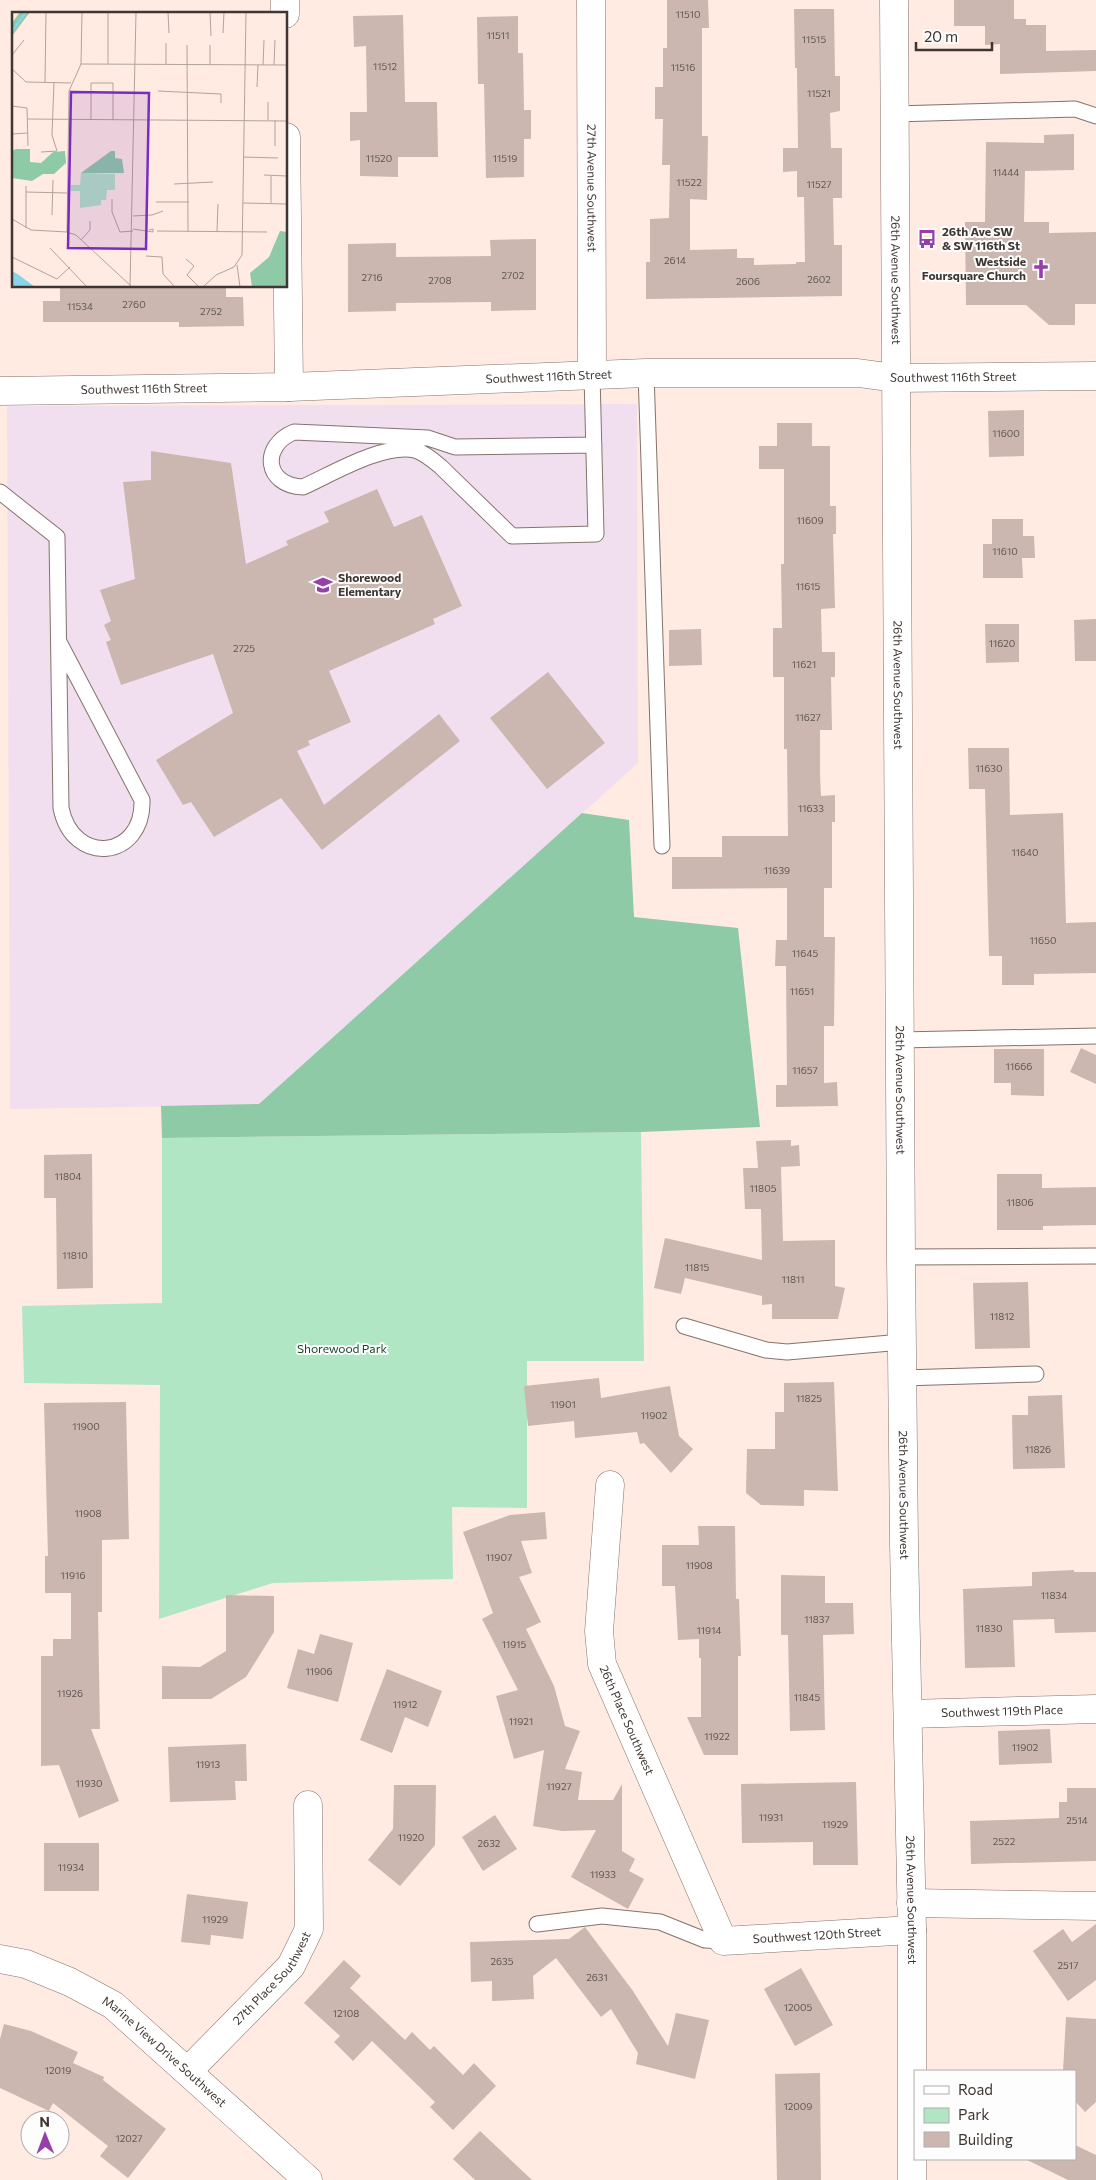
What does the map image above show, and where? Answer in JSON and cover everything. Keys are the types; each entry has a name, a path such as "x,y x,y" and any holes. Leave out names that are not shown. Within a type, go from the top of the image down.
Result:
{"street":[{"name":"27th Avenue Southwest","path":"591,0 592,375"},
{"name":"26th Avenue Southwest","path":"894,0 901,1257 912,1930 912,2180"},
{"path":"288,288 289,387"},
{"name":"Southwest 116th Street","path":"0,391 289,387 646,373 858,373 896,378 1096,376"},
{"name":"26th Place Southwest","path":"610,1485 599,1631 602,1664 723,1941"},
{"name":"Southwest 119th Place","path":"908,1714 1096,1709"},
{"name":"27th Place Southwest","path":"188,2071 291,1966 309,1929 308,1805"},
{"path":"911,1903 1096,1906"},
{"name":"Southwest 120th Street","path":"723,1941 912,1930"},
{"name":"Marine View Drive Southwest","path":"0,1959 26,1964 70,1982 112,2005 308,2180"}],"lane":[{"path":"894,114 1075,109 1096,116"},
{"path":"646,373 662,846"},
{"path":"592,375 594,445 596,534 512,536 432,459 415,450 393,450 375,455 302,487 284,484 277,478 271,460 272,450 277,442 284,436 294,432 428,438 455,447 594,445"},
{"path":"441,467 455,447"},
{"path":"0,492 57,537 61,808 64,821 75,838 93,847 106,848 119,845 130,837 138,826 142,814 142,800 59,642"},
{"path":"900,1040 1096,1036"},
{"path":"901,1257 1096,1256"},
{"path":"684,1326 766,1350 787,1352 902,1342"},
{"path":"902,1378 1036,1374"},
{"path":"537,1924 602,1916 660,1922 705,1940 723,1941"}],"shaded area":[{"name":"Shorewood Elementary","path":"637,404 638,763 259,1105 10,1109 7,406"}],"green space":[{"path":"582,813 629,820 634,917 738,928 760,1127 641,1132 162,1138 161,1106 259,1104"},
{"name":"Shorewood Park","path":"641,1132 644,1361 527,1361 527,1508 452,1507 453,1579 273,1583 159,1619 160,1385 24,1383 22,1306 162,1303 162,1138"}],"building":[{"path":"667,0 708,0 709,28 702,28 702,136 708,136 707,200 690,199 690,250 737,249 737,258 754,258 754,265 805,262 804,197 797,197 797,171 783,172 783,148 798,148 794,9 834,9 835,76 840,76 840,111 830,113 831,148 842,148 842,198 833,198 834,245 842,245 842,296 646,299 646,262 650,262 650,219 669,218 670,165 662,165 663,119 655,119 655,87 663,87 663,48 667,48"},
{"path":"954,0 1014,0 1014,19 1026,19 1026,25 1046,25 1046,51 1096,50 1096,71 1000,74 1000,44 985,45 985,26 954,26"},
{"path":"403,15 405,102 437,102 438,157 398,157 398,177 360,176 360,140 350,141 350,112 367,112 366,46 354,47 353,16"},
{"path":"518,16 518,53 523,53 524,110 531,110 531,139 524,139 524,177 486,178 484,84 478,84 477,17"},
{"path":"1074,134 1074,170 1025,171 1024,222 1049,222 1049,233 1096,232 1096,304 1075,304 1075,325 1049,325 1026,305 966,305 965,222 985,222 986,142 1044,143 1044,135"},
{"path":"536,239 536,310 491,311 491,302 396,303 396,311 348,312 348,244 396,243 396,257 491,256 490,240"},
{"path":"60,288 226,288 226,297 243,297 244,326 179,327 179,322 43,322 43,301 60,301"},
{"path":"1024,410 1024,456 989,457 988,411"},
{"path":"777,423 812,423 812,446 830,446 830,506 836,506 836,534 833,534 835,608 821,609 822,652 835,652 835,677 831,677 832,730 820,730 820,775 821,796 835,795 835,822 832,822 832,888 824,888 824,937 835,937 834,1026 824,1026 824,1083 837,1082 838,1106 776,1107 776,1085 787,1085 786,966 775,966 776,940 787,940 787,888 672,889 672,857 722,857 722,836 788,836 787,749 784,749 784,677 773,677 773,628 782,628 781,564 784,564 784,469 759,469 759,446 777,446"},
{"path":"151,451 231,463 246,564 288,545 286,541 329,522 324,512 377,489 394,527 422,515 462,606 433,619 435,624 329,671 351,722 308,741 310,745 297,751 324,805 439,714 460,741 322,850 281,798 214,837 191,802 183,805 156,760 233,713 213,654 121,685 106,642 111,640 104,625 111,621 100,590 135,579 123,482 151,480"},
{"path":"992,519 1023,519 1023,536 1034,536 1035,558 1022,558 1023,578 983,578 983,544 992,544"},
{"path":"1096,619 1096,661 1075,661 1074,620"},
{"path":"985,624 1019,624 1019,662 986,663"},
{"path":"701,629 702,665 669,666 669,630"},
{"path":"548,672 605,743 547,789 490,718"},
{"path":"968,748 1009,748 1010,815 1063,813 1066,923 1096,922 1096,973 1034,974 1034,985 1002,985 1002,956 989,956 985,789 969,789"},
{"path":"1081,1048 1096,1055 1096,1084 1070,1072"},
{"path":"994,1049 1044,1049 1044,1096 1011,1095 1011,1083 994,1083"},
{"path":"791,1140 791,1146 799,1145 800,1166 781,1167 783,1241 835,1240 835,1286 845,1288 838,1319 772,1319 772,1304 762,1305 762,1296 685,1278 681,1294 654,1288 665,1238 762,1260 761,1209 745,1209 743,1168 758,1168 756,1141"},
{"path":"92,1154 93,1288 57,1289 56,1198 44,1198 44,1155"},
{"path":"997,1174 1042,1174 1042,1188 1096,1187 1096,1225 1043,1226 1043,1230 997,1230"},
{"path":"1028,1282 1030,1348 975,1349 973,1283"},
{"path":"599,1378 601,1398 670,1386 679,1436 693,1449 671,1473 644,1443 640,1444 637,1432 575,1438 574,1421 528,1426 524,1386"},
{"path":"834,1382 838,1491 804,1490 804,1506 761,1505 746,1493 747,1449 775,1449 775,1412 784,1412 784,1383"},
{"path":"1062,1395 1065,1468 1013,1469 1012,1415 1028,1415 1028,1396"},
{"path":"126,1402 129,1539 102,1540 102,1612 98,1612 100,1729 91,1729 119,1801 79,1818 59,1765 41,1766 41,1656 53,1656 53,1639 71,1639 71,1593 45,1593 45,1556 48,1556 44,1403"},
{"path":"545,1512 547,1539 521,1541 532,1573 519,1577 541,1622 526,1629 554,1686 565,1726 580,1731 565,1769 582,1772 578,1800 613,1800 622,1784 622,1851 635,1859 629,1871 644,1879 628,1909 571,1877 596,1830 562,1831 533,1826 544,1750 514,1759 496,1696 518,1690 482,1619 493,1613 463,1532 510,1515"},
{"path":"698,1526 735,1526 736,1599 739,1599 741,1656 738,1656 738,1755 704,1755 687,1717 701,1717 701,1658 699,1658 699,1639 678,1640 675,1586 662,1586 662,1545 699,1545"},
{"path":"1074,1570 1074,1572 1096,1572 1096,1632 1055,1633 1054,1619 1013,1620 1015,1667 965,1668 963,1589 1032,1586 1032,1572"},
{"path":"781,1575 825,1576 825,1603 853,1603 854,1634 823,1635 825,1730 790,1731 788,1635 781,1635"},
{"path":"226,1595 274,1596 274,1632 246,1677 211,1699 162,1699 162,1666 200,1667 226,1651"},
{"path":"320,1634 353,1643 338,1702 287,1688 298,1649 314,1654"},
{"path":"387,1669 442,1691 428,1727 405,1717 392,1753 360,1740"},
{"path":"1050,1729 1052,1763 999,1765 998,1731"},
{"path":"246,1744 247,1781 235,1781 236,1800 170,1802 168,1747"},
{"path":"856,1782 858,1865 813,1865 813,1842 742,1843 741,1784"},
{"path":"394,1785 436,1785 435,1845 400,1886 368,1860 393,1829"},
{"path":"1067,1788 1096,1788 1096,1861 971,1864 970,1821 1059,1818 1059,1802 1067,1802"},
{"path":"495,1815 517,1849 483,1871 462,1837"},
{"path":"44,1843 99,1843 99,1891 44,1891"},
{"path":"187,1894 248,1902 243,1939 211,1935 210,1945 181,1942"},
{"path":"1096,1924 1096,1980 1068,2001 1033,1951 1063,1929 1072,1942"},
{"path":"585,1927 633,1991 668,2046 676,2013 709,2020 695,2079 636,2064 638,2053 611,2009 601,2017 556,1958 533,1976 534,1999 492,2001 492,1981 471,1982 470,1942 569,1939"},
{"path":"344,1960 361,1976 350,1988 405,2040 412,2032 430,2050 434,2046 463,2075 474,2063 496,2086 453,2130 430,2107 435,2102 372,2041 353,2061 334,2042 340,2036 304,2003"},
{"path":"801,1968 833,2025 795,2046 764,1989"},
{"path":"1066,2017 1096,2019 1096,2102 1085,2112 1076,2102 1076,2070 1063,2070"},
{"path":"4,2024 31,2031 78,2052 73,2063 104,2077 103,2080 166,2129 128,2178 100,2156 108,2146 70,2116 70,2110 62,2110 53,2103 50,2110 47,2110 0,2088 0,2039"},
{"path":"820,2073 821,2180 777,2180 775,2074"},
{"path":"480,2131 532,2180 475,2180 453,2159"},
{"path":"1076,2145 1096,2155 1096,2180 1068,2180 1027,2160 1076,2160"}],"place":[{"name":"26th Ave SW & SW 116th St","path":"927,239"},
{"name":"Westside Foursquare Church","path":"1041,269"},
{"name":"Shorewood Elementary","path":"323,585"}]}
